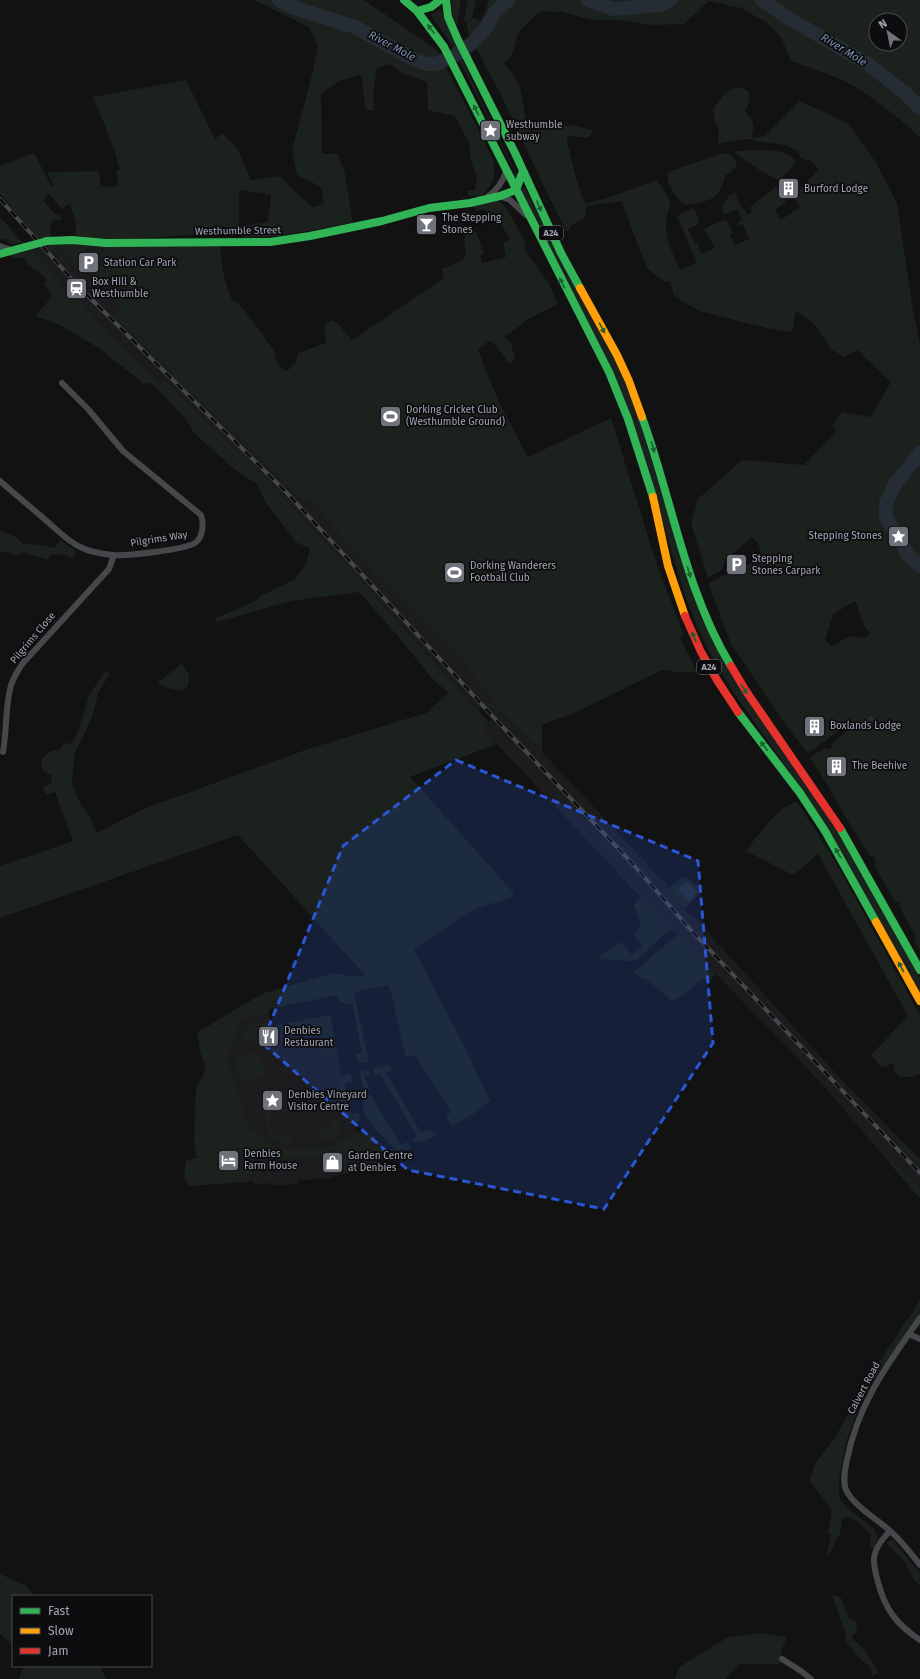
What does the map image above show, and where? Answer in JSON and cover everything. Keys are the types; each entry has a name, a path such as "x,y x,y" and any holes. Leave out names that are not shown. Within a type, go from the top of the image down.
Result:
{"main road":[{"path":"404,0 417,11 431,7 440,0"},
{"name":"A24","path":"446,0 448,17 458,40 523,171 561,253 617,355 631,387 651,441 693,583 716,642 746,691 838,824 920,970"},
{"name":"A24","path":"417,11 444,47 459,75 619,396 656,506 668,566 680,603 701,652 717,680 742,717 800,793 821,825 920,1001"},
{"path":"516,190 523,171"},
{"name":"Westhumble Street","path":"1,251 26,247 47,241 72,240 106,243 270,242 310,236 382,221 429,208 470,203 500,196 516,190"}],"street":[{"path":"485,199 493,193 501,183 506,170"},
{"path":"500,196 510,200 529,218"},
{"name":"Pilgrims Way","path":"0,481 67,538 80,547 114,555 159,550 191,544 199,538 203,519 201,515 123,451 88,409 62,383"},
{"name":"Pilgrims Close","path":"3,752 7,709 11,686 16,675 23,663 109,569 114,555"},
{"name":"Calvert Road","path":"920,1318 877,1381 862,1410 851,1441 845,1471 846,1491 852,1499 903,1543 920,1565"},
{"path":"909,1334 920,1339"},
{"path":"890,1531 880,1544 874,1560 880,1588 885,1604 894,1618 920,1640"},
{"path":"782,1659 811,1679"}],"highlighted area":[{"path":"456,760 698,861 713,1043 604,1209 408,1170 262,1043 343,846"}],"shaded area":[{"path":"254,0 364,0 437,50 483,138 494,163 494,176 491,185 481,197 469,196 467,191 475,190 477,178 471,161 469,143 455,116 428,110 427,82 402,73 390,64 377,68 373,93 374,110 366,110 361,75 341,80 321,94 322,154 338,154 345,174 353,223 279,236 244,238 239,233 238,226 232,229 213,233 131,239 75,237 76,224 70,203 62,209 49,194 43,200 57,216 59,214 61,216 61,220 52,221 52,225 50,226 51,237 37,239 0,194 0,166 34,153 52,187 54,185 47,172 99,171 101,187 118,186 116,170 120,170 111,142 93,97 186,80 215,139 222,133 237,148 251,180 280,176 298,195 313,207 324,204 321,187 297,175 292,150 318,47 309,27","holes":["239,190 271,195 268,222 239,226"]},
{"path":"451,0 461,0 457,25 454,23"},
{"path":"468,0 476,0 472,18 482,21 489,0 920,0 920,138 890,112 857,88 833,76 791,61 781,37 766,22 741,8 709,1 684,24 653,25 618,20 593,20 562,12 541,11 526,24 519,33 513,53 504,63 515,76 519,84 530,131 570,125 593,130 589,138 568,136 567,142 577,181 585,203 604,199 657,180 671,202 666,221 667,237 672,253 680,270 697,263 677,216 693,208 700,220 698,221 699,224 688,229 695,244 699,243 700,245 698,246 701,254 715,248 704,229 726,219 733,233 730,235 735,245 749,239 743,224 739,226 737,222 742,220 737,209 724,215 721,207 729,196 735,192 738,201 748,215 752,211 750,207 777,186 776,189 779,190 779,193 786,202 775,210 781,220 800,207 793,197 819,169 810,160 807,161 801,158 794,149 789,146 761,142 752,139 718,144 719,128 715,122 713,109 728,91 738,87 749,92 749,103 745,111 751,118 753,124 751,138 765,136 800,101 849,124 877,164 897,203 913,311 920,344 920,557 916,554 915,567 920,570 920,950 914,941 916,937 900,908 900,901 895,902 874,865 876,862 873,856 870,856 811,759 811,757 826,747 828,750 833,747 831,744 849,729 846,725 807,753 783,721 731,644 708,583 762,558 759,545 752,537 725,560 722,570 708,578 691,523 698,499 742,460 804,465 837,431 832,426 842,412 870,417 891,382 857,350 844,357 831,349 814,324 796,311 792,332 770,329 699,311 674,296 670,281 664,282 647,268 621,201 587,206 585,218 572,225 567,232 501,95 469,35 466,22 464,21","holes":["855,601 865,627 871,634 865,638 849,636 832,646 825,640 833,614"]},
{"path":"440,9 480,99 517,175 518,181 514,177 514,171 451,44 431,15"},
{"path":"759,150 788,154 795,161 793,166 780,180 764,173 735,153 736,151"},
{"path":"720,154 730,154 736,161 736,168 725,176 720,191 712,198 707,201 686,205 675,195 672,190 668,181 668,172"},
{"path":"525,188 617,364 635,407 700,616 848,849 920,978 920,993 808,798 731,689 698,629 683,590 639,442 521,191"},
{"path":"496,199 504,205 510,214 525,242 526,252 549,284 558,304 527,320 509,334 504,336 511,343 515,359 510,364 494,344 489,341 478,350 499,402 528,457 611,418 657,565 684,635 680,638 697,672 662,670 577,712 542,725 542,752 501,712 494,716 485,706 493,700 457,655 372,571 309,499 298,496 237,434 170,376 172,373 114,316 121,309 116,295 109,285 99,280 92,272 100,260 105,245 173,244 220,247 224,277 232,300 242,308 255,323 275,352 275,358 278,363 287,371 296,363 298,353 326,343 324,326 332,320 337,323 352,340 444,278 442,269 461,261 466,255 464,239 467,233 476,232 484,254 480,255 482,263 506,257 503,243 510,239 499,221 494,221 484,209 476,211 473,206"},
{"path":"0,217 23,243 10,244 5,239 0,239"},
{"path":"56,244 105,245 309,488 309,499 347,542 457,655 493,700 479,711 265,480 165,382 162,384 118,342 77,298 75,299 61,285 62,284 32,250"},
{"path":"56,244 88,246 79,265 77,265"},
{"path":"52,245 69,261 66,264 46,246"},
{"path":"32,250 62,284 61,285 75,299 77,298 118,342 162,384 165,381 294,509 489,722 483,728 497,744 410,777 513,892 513,897 472,910 414,949 464,1046 490,1101 475,1113 454,1125 450,1123 446,1116 451,1112 415,1055 406,1057 389,985 354,992 369,1063 358,1062 355,1055 362,1053 352,1004 345,1005 344,1002 339,1002 338,995 269,1009 269,1015 245,1019 240,1024 228,1057 229,1068 239,1093 246,1123 252,1131 274,1147 281,1150 301,1150 331,1146 358,1133 365,1132 374,1137 387,1151 387,1156 376,1163 374,1159 357,1165 358,1170 345,1174 340,1152 320,1157 278,1159 268,1156 251,1160 253,1175 248,1176 248,1182 188,1186 186,1183 186,1161 197,1158 194,1143 196,1088 206,1069 200,1051 197,1033 264,993 335,973 352,977 365,975 238,835 0,918 0,866 73,841 55,792 46,795 43,787 51,783 52,776 43,771 41,760 49,752 60,749 64,743 72,744 79,729 89,695 105,672 110,673 98,693 92,718 75,753 72,783 80,803 89,815 97,833 143,809 308,749 426,713 448,693 430,676 359,592 291,601 217,622 214,619 257,600 260,596 294,580 306,564 310,548 297,543 265,502 258,485 233,468 193,432 186,419 151,383 144,384 99,348 58,324 36,316 52,296 44,283 47,279 28,265 25,258 14,258 12,255"},
{"path":"1,531 16,537 23,544 42,545 55,548 60,540 77,552 72,558 62,554 51,555 48,560 20,552 19,556 0,551"},
{"path":"916,554 920,557 920,570 906,559"},
{"path":"182,663 189,675 188,686 182,691 168,688 157,683"},
{"path":"501,712 542,752 669,887 667,890 682,908 694,917 841,1079 920,1159 920,1199 830,1093 678,934 670,929 483,728 494,716"},
{"path":"871,715 875,720 863,731 859,727"},
{"path":"795,802 798,803 835,861 920,1015 920,1074 909,1077 899,1077 893,1069 895,1065 891,1063 885,1067 880,1066 871,1055 908,1016 818,854 793,875 746,851 762,830 782,809"},
{"path":"683,877 688,878 701,889 700,893 684,909 666,890"},
{"path":"686,881 698,891 689,901 678,890"},
{"path":"640,897 670,929 638,959 631,961 600,959 600,956 621,942 632,955 643,946 634,935 641,926 634,904"},
{"path":"678,934 716,974 708,982 703,978 680,998 672,1001 647,979 645,980 633,973"},
{"name":"Denbies Vineyard Visitor Centre","path":"269,1015 272,1026 330,1015 342,1075 350,1074 352,1077 353,1082 345,1084 350,1114 359,1113 360,1118 358,1123 354,1124 357,1133 365,1132 374,1137 387,1151 387,1156 376,1163 350,1172 325,1179 299,1180 299,1184 273,1186 273,1183 254,1185 253,1181 188,1186 184,1177 186,1161 197,1158 194,1143 196,1088 206,1069 200,1051 245,1019"},
{"path":"330,1015 337,1053 323,1056 317,1027 313,1027 312,1024 259,1034 259,1037 254,1039 254,1041 243,1042 242,1040 245,1028 249,1025 271,1021 272,1026"},
{"path":"256,1052 257,1055 261,1054 265,1077 242,1082 236,1064 236,1058"},
{"path":"390,1065 391,1072 386,1073 421,1133 428,1130 436,1135 420,1143 412,1140 417,1136 380,1074 374,1075 373,1069"},
{"path":"369,1070 369,1075 364,1076 370,1089 363,1087 360,1072"},
{"path":"346,1074 350,1074 353,1082 345,1084 350,1114 359,1113 359,1118 354,1124 349,1124 346,1119 341,1095 340,1088 342,1077"},
{"path":"268,1093 272,1117 269,1118 272,1133 275,1133 276,1137 291,1134 291,1141 289,1144 276,1141 269,1135 261,1095"},
{"path":"370,1094 401,1145 407,1142 412,1147 399,1151 397,1150 369,1120 363,1108 363,1102 364,1096"},
{"path":"332,1107 335,1107 336,1117 343,1128 342,1132 328,1141 319,1137 317,1129 331,1126 331,1122 335,1122"},
{"path":"901,1141 920,1159 920,1169 899,1146"},
{"path":"893,1160 920,1188 920,1199 888,1161"},
{"path":"920,1300 920,1328 911,1326 906,1332 859,1407 847,1439 839,1479 839,1493 841,1500 850,1510 874,1529 878,1538 873,1549 870,1546 871,1534 855,1520 846,1516 842,1519 840,1534 830,1554 827,1555 831,1535 828,1533 832,1510 810,1481 815,1464 836,1436 864,1385"},
{"path":"893,1540 920,1573 920,1586 904,1561 886,1542"},
{"path":"0,1574 27,1586 33,1595 12,1595 12,1645 0,1634"},
{"path":"832,1595 841,1598 849,1618 854,1620 857,1624 856,1632 852,1636 854,1640 864,1649 879,1673 872,1677 870,1666 863,1662 844,1640 847,1638"},
{"path":"764,1633 787,1637 782,1649 780,1664 740,1664 726,1679 675,1679 679,1667 728,1637"},
{"path":"24,1667 100,1667 107,1679 19,1679"}],"waterway":[{"name":"River Mole","path":"279,0 292,7 355,27 415,60 427,64 436,64 454,56 472,43 484,30 496,11 508,0"},
{"name":"River Mole","path":"587,0 613,9 661,5 670,0"},
{"name":"River Mole","path":"762,0 788,18 868,64 905,93 920,108"},
{"name":"River Mole","path":"920,453 895,484 886,503 886,518 898,536 907,554 920,566"}],"railway":[{"path":"0,199 78,286 286,492 498,722 631,862 689,928 920,1173"}],"traffic: fast":[{"path":"404,0 417,11 444,47 609,372 628,419 653,497"},
{"path":"417,11 431,7 440,0"},
{"path":"446,0 448,17 458,40 515,153 561,253 580,288"},
{"path":"47,241 72,240 106,243 270,242 310,236 382,221 429,208 470,203 500,196 516,190 523,171"},
{"path":"25,247 47,241"},
{"path":"0,254 25,247"},
{"path":"642,417 653,448 680,544 702,607 715,637 731,666"},
{"path":"738,712 800,793 825,831 876,922"},
{"path":"840,828 920,970"}],"traffic: slow":[{"path":"580,288 617,355 629,381 642,417"},
{"path":"653,497 668,566 685,616"},
{"path":"876,922 920,1001"}],"traffic: jam":[{"path":"685,616 701,652 738,712"},
{"path":"731,666 746,691 840,828"}],"place":[{"name":"Westhumble subway","path":"490,131"},
{"name":"Burford Lodge","path":"789,189"},
{"name":"The Stepping Stones","path":"426,224"},
{"name":"Station Car Park","path":"89,263"},
{"name":"Box Hill & Westhumble","path":"77,288"},
{"name":"Dorking Cricket Club (Westhumble Ground)","path":"391,416"},
{"name":"Stepping Stones","path":"898,536"},
{"name":"Stepping Stones Carpark","path":"736,565"},
{"name":"Dorking Wanderers Football Club","path":"454,572"},
{"name":"Boxlands Lodge","path":"815,726"},
{"name":"The Beehive","path":"836,766"},
{"name":"Denbies Restaurant","path":"268,1037"},
{"name":"Denbies Vineyard Visitor Centre","path":"272,1101"},
{"name":"Denbies Farm House","path":"228,1160"},
{"name":"Garden Centre at Denbies","path":"332,1162"}]}
